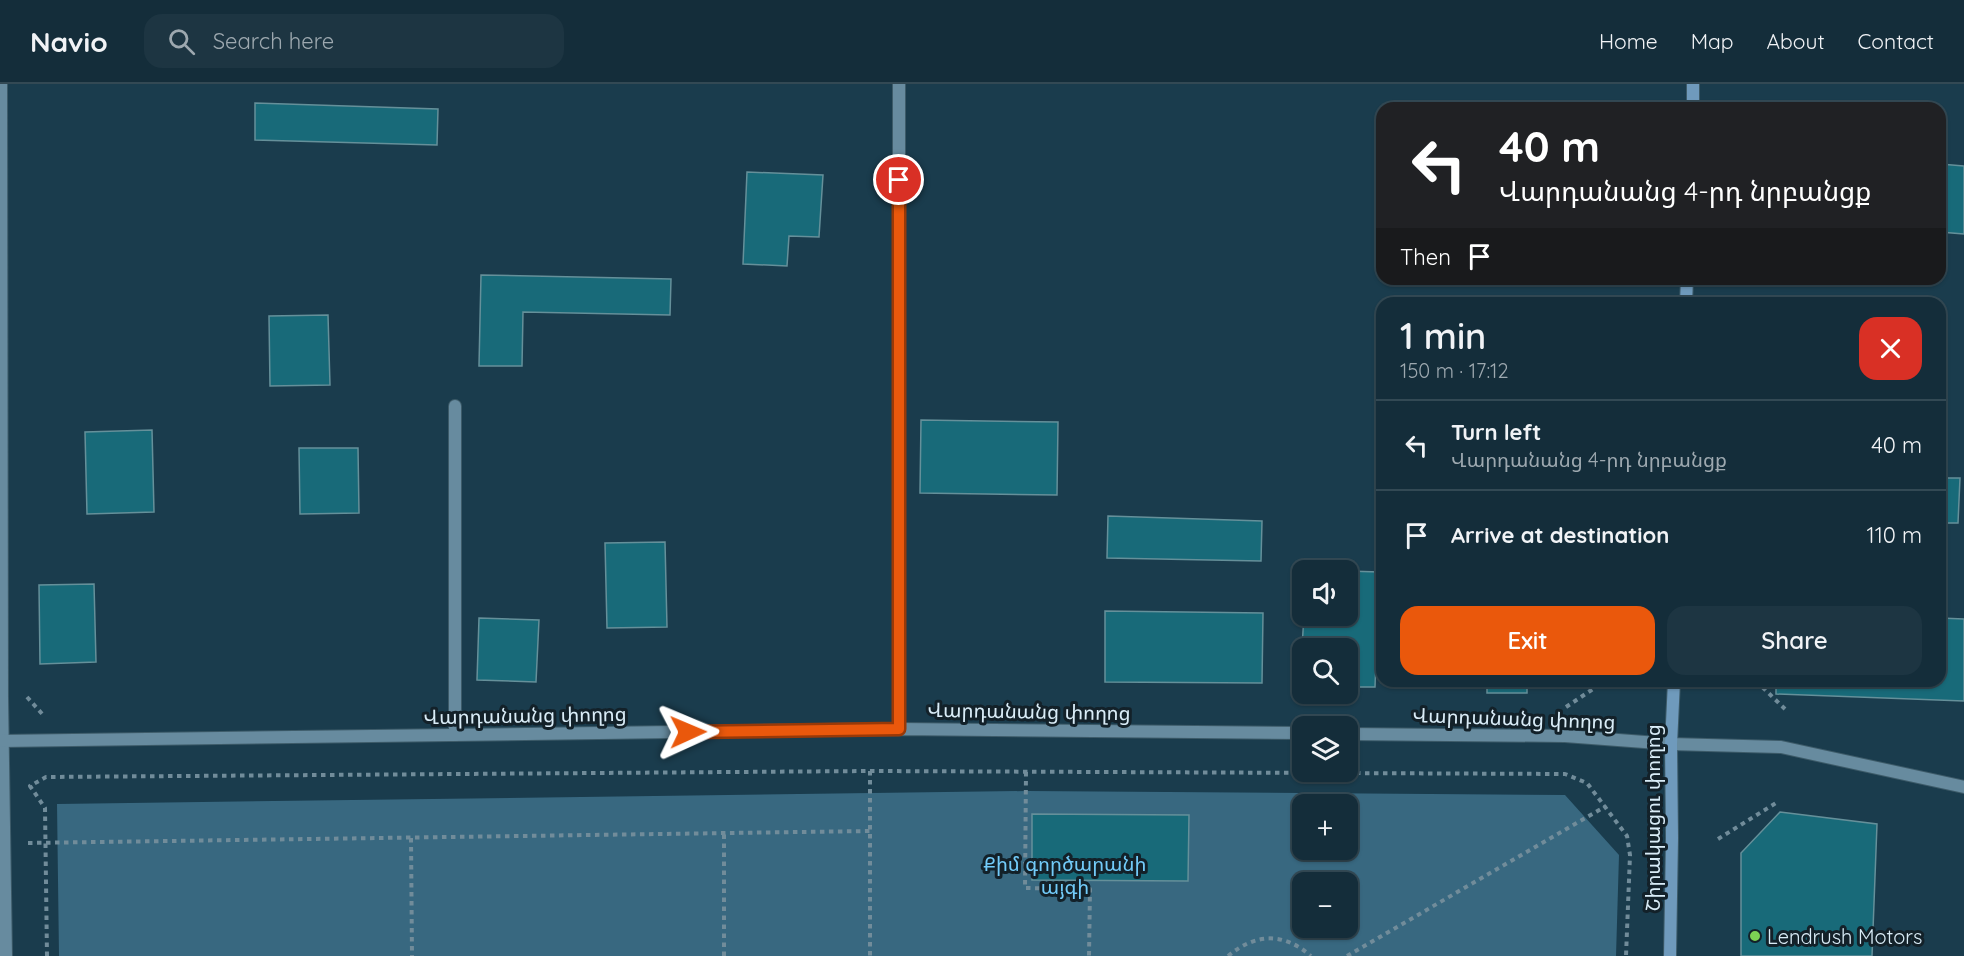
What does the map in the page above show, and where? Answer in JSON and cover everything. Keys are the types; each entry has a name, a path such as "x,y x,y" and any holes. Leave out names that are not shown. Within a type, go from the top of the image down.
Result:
{"street":[{"path":"1,84 1,741 6,956"},
{"path":"899,84 899,729"},
{"path":"1693,84 1693,102"},
{"path":"454,735 455,406"},
{"name":"Շիրակացու փողոց","path":"1670,956 1671,744 1674,687"},
{"name":"Վարդանանց փողոց","path":"1,741 899,729 1292,733"},
{"name":"Վարդանանց փողոց","path":"1358,734 1565,735 1671,744 1781,747 1964,787"}],"path":[{"path":"1566,707 1596,687"},
{"path":"1762,687 1785,709"},
{"path":"27,697 48,720"},
{"path":"870,771 870,956"},
{"path":"47,956 45,808 30,786 46,777 870,771 1565,774 1587,783 1627,836 1630,855 1626,956"},
{"path":"1026,772 1025,888 1090,889 1089,956"},
{"path":"1718,839 1776,803"},
{"path":"1347,956 1606,806"},
{"path":"4,843 870,831"},
{"path":"724,833 724,956"},
{"path":"411,837 412,956"},
{"path":"1228,956 1240,946 1257,939 1276,938 1295,944 1311,956"}],"green space":[{"name":"Քիմ գործարանի այգի","path":"1026,791 1565,795 1619,855 1616,956 59,956 57,804"}],"building":[{"path":"255,103 438,109 437,145 255,140"},
{"path":"1946,164 1964,166 1964,234 1946,232"},
{"path":"747,172 823,175 819,237 789,236 787,266 743,264"},
{"path":"481,275 671,279 670,315 523,312 522,366 479,366"},
{"path":"328,315 330,385 270,386 269,316"},
{"path":"921,420 1058,422 1057,495 920,493"},
{"path":"152,430 154,512 87,514 85,432"},
{"path":"299,448 358,448 359,513 300,514"},
{"path":"1946,478 1960,478 1958,523 1946,523"},
{"path":"1108,516 1262,521 1261,561 1107,558"},
{"path":"665,542 667,627 607,628 605,543"},
{"path":"1358,571 1376,572 1375,687 1358,687 1358,638 1303,638 1303,626 1358,626"},
{"path":"94,584 96,662 40,664 39,585"},
{"path":"1105,611 1263,613 1262,683 1105,682"},
{"path":"479,618 539,620 536,682 477,680"},
{"path":"1946,618 1964,619 1964,701 1776,694 1776,687 1946,687"},
{"path":"1487,687 1527,687 1527,693 1487,693"},
{"path":"1780,812 1877,824 1872,956 1741,956 1741,853"},
{"path":"1032,814 1189,815 1188,881 1032,880"}],"place":[{"name":"Lendrush Motors","path":"1755,936"}],"route":[{"path":"688,732 899,729 899,180"}]}
